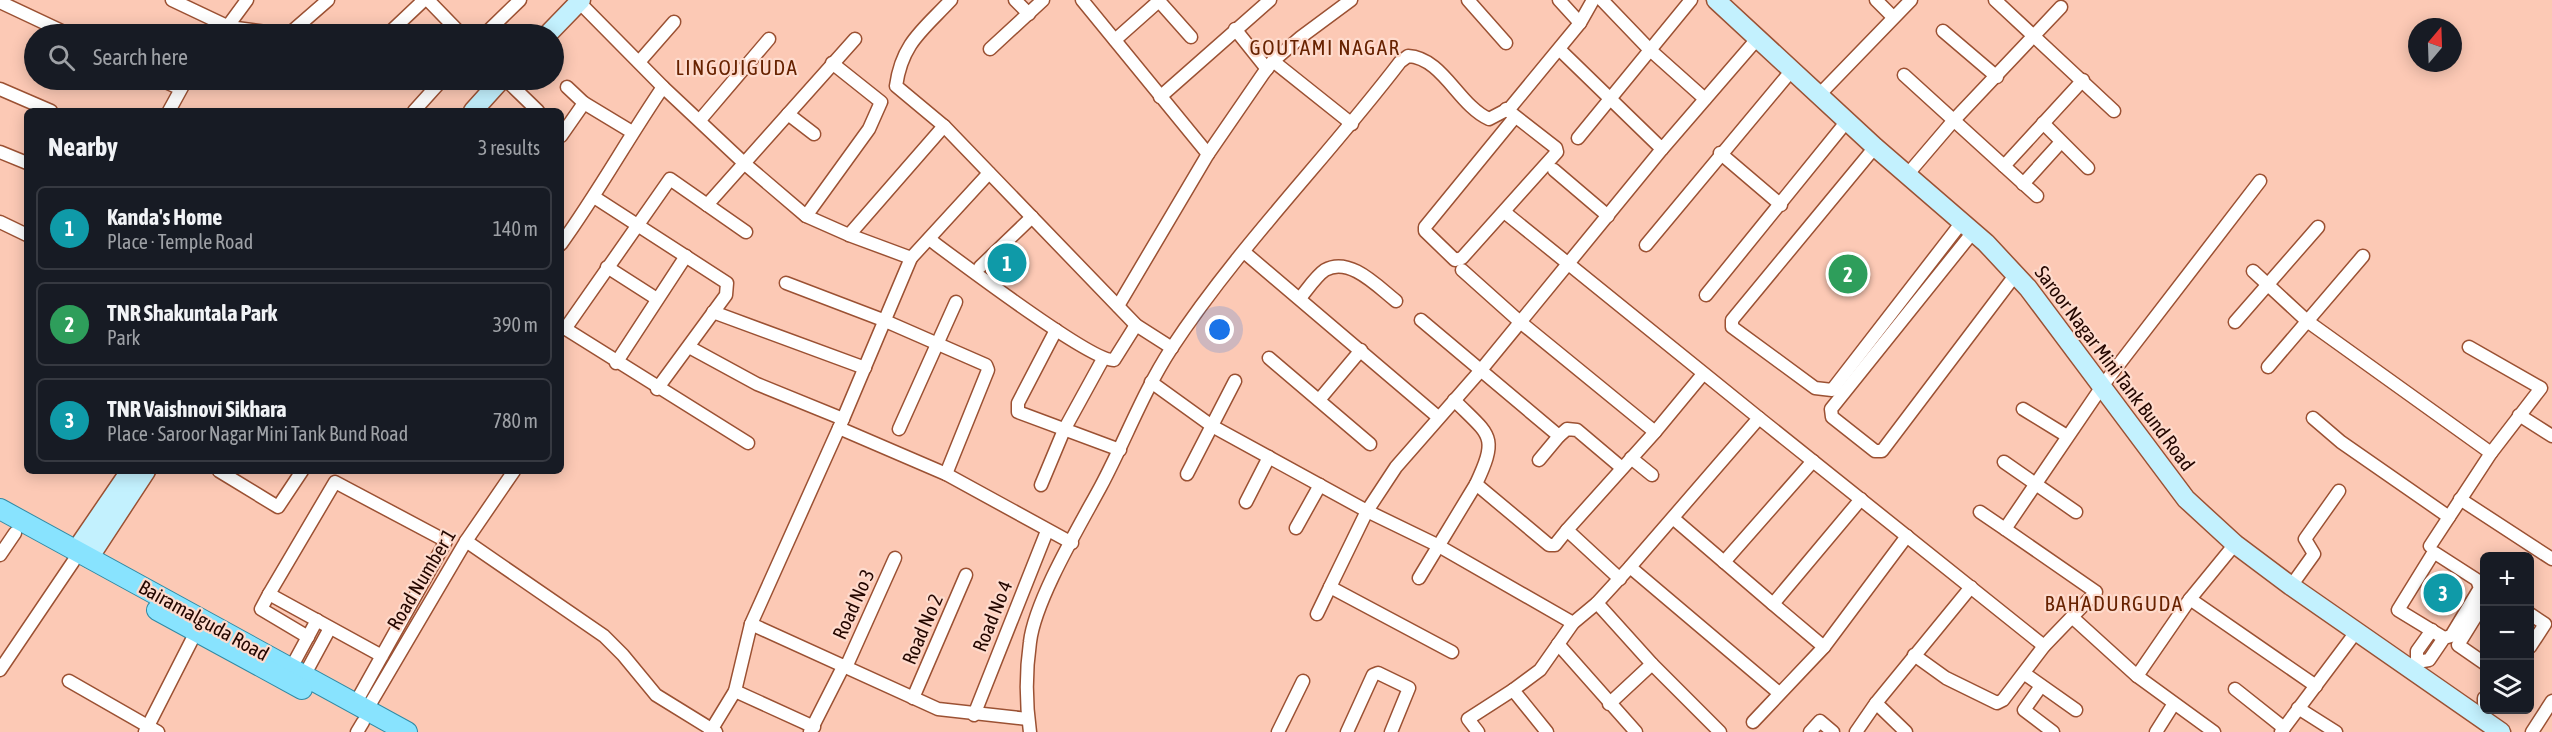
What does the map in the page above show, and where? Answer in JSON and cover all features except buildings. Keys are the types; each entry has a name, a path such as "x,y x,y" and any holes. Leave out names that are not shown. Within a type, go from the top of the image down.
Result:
{"main road":[{"name":"Saroor Nagar Mini Tank Bund Road","path":"1716,0 1875,147 1968,227 2016,274 2103,386 2186,499 2235,544 2356,632 2480,706"},
{"path":"557,24 579,1"},
{"path":"476,108 492,90"},
{"path":"79,557 128,474"},
{"path":"79,557 144,474"},
{"name":"Bairamalguda Road","path":"0,509 79,557 360,717 407,732"},
{"name":"Bairamalguda Road","path":"7,529 79,557"},
{"name":"Bairamalguda Road","path":"200,626 298,672 381,732"},
{"name":"Saroor Nagar Mini Tank Bund Road","path":"2486,714 2496,731"}],"street":[{"path":"172,0 214,24"},
{"path":"231,24 247,0"},
{"path":"300,24 328,0"},
{"path":"399,24 426,0 451,24"},
{"path":"495,24 520,0"},
{"path":"806,216 869,129 881,102 896,86 898,66 906,48 951,0"},
{"path":"1015,0 1029,14"},
{"path":"990,49 1043,0"},
{"path":"1082,0 1208,154"},
{"path":"1115,40 1159,0 1191,37"},
{"path":"1161,97 1270,0"},
{"path":"1118,306 1208,154 1270,65 1351,0"},
{"path":"1468,0 1506,43"},
{"path":"1559,0 1580,23"},
{"path":"1030,732 1028,719 1029,641 1040,605 1120,450 1151,382 1172,348 1244,252 1352,124 1400,62 1408,56 1419,56 1430,62 1478,114 1504,119 1556,148 1557,152 1462,258 1455,260 1425,231 1425,227 1504,119 1580,23 1593,0"},
{"path":"1602,0 1649,49 1705,99"},
{"path":"1578,138 1611,101 1649,49 1691,0"},
{"path":"1876,0 1893,17"},
{"path":"1819,95 1911,0"},
{"path":"1996,0 2114,111"},
{"path":"579,1 663,87 745,164 806,216 911,258"},
{"path":"0,2 47,24"},
{"path":"1907,175 1954,120 2061,7"},
{"path":"639,62 674,22"},
{"path":"1235,29 1270,65 1352,124"},
{"path":"1943,31 1997,77"},
{"path":"700,120 769,39"},
{"path":"707,205 855,39"},
{"path":"1317,614 1367,511 1396,467 1481,370 1662,149 1756,39"},
{"path":"1560,50 1662,149"},
{"path":"832,63 881,102"},
{"path":"1646,245 1720,153 1792,70"},
{"path":"1904,75 2037,196"},
{"path":"2004,166 2083,80"},
{"path":"896,86 944,126 1136,325 1172,348"},
{"path":"567,87 584,103 632,132"},
{"path":"564,240 594,197 632,132 663,87"},
{"path":"0,89 44,108"},
{"path":"171,108 180,90"},
{"path":"417,108 433,90"},
{"path":"516,90 534,108"},
{"path":"564,132 584,103"},
{"path":"788,114 814,134"},
{"path":"1706,295 1847,121"},
{"path":"2043,123 2088,168"},
{"path":"849,235 944,126"},
{"path":"2023,184 2061,141"},
{"path":"1875,147 1732,320 1732,327 1815,388 1832,390 1968,227"},
{"path":"0,152 24,162"},
{"path":"1720,153 1781,205"},
{"path":"1554,170 1608,216"},
{"path":"466,541 604,636 656,695 712,731 735,691 752,624 841,424 911,258 989,173"},
{"path":"564,327 670,179 746,232"},
{"path":"2005,530 2034,484 2103,386 2260,181"},
{"path":"594,197 727,284 726,295 657,389"},
{"path":"1508,215 2044,646"},
{"path":"980,267 1032,217"},
{"path":"0,222 24,234"},
{"path":"1968,227 1831,409 1832,417 1875,451 1882,451 2016,274"},
{"path":"2235,322 2319,227"},
{"path":"929,239 1056,330 1103,359 1114,360 1119,356 1136,325"},
{"path":"1244,252 1438,417"},
{"path":"616,363 686,256"},
{"path":"2268,367 2363,256"},
{"path":"1300,298 1323,271 1334,266 1360,273 1396,301"},
{"path":"607,267 657,299"},
{"path":"1462,270 1654,432"},
{"path":"2253,271 2307,321 2491,453"},
{"path":"786,283 884,320 936,345 984,364 988,369 946,474"},
{"path":"899,429 956,302"},
{"path":"713,312 865,368"},
{"path":"1420,320 1559,436"},
{"path":"564,329 657,389 748,443"},
{"path":"1056,330 1017,408 1023,416 1120,450"},
{"path":"689,346 757,384 946,474 1072,543"},
{"path":"2430,546 2491,453 2541,388 2469,346"},
{"path":"1319,400 1361,350"},
{"path":"1269,358 1370,444"},
{"path":"1041,484 1064,430 1103,359"},
{"path":"1476,484 1546,544 1555,545 1703,374"},
{"path":"1187,474 1235,381"},
{"path":"1151,382 1212,426 1367,511 1437,545 1574,623"},
{"path":"1419,578 1476,484 1491,446 1488,435 1454,400"},
{"path":"2023,409 2067,436"},
{"path":"2519,415 2552,436"},
{"path":"1478,732 1468,718 1540,670 1574,623 1620,579 1759,418"},
{"path":"2313,418 2341,442 2449,517"},
{"path":"1539,460 1559,436 1568,429 1577,430 1626,463 1652,475"},
{"path":"1246,502 1269,457"},
{"path":"1724,562 1814,462"},
{"path":"2004,462 2076,512"},
{"path":"228,474 278,507 300,474"},
{"name":"Road Number 1","path":"360,717 466,541 512,474"},
{"path":"308,637 261,609 335,482 444,539 445,542 382,656 360,717"},
{"path":"1296,528 1320,484"},
{"path":"2291,586 2314,554 2305,539 2339,491"},
{"path":"1773,604 1861,499"},
{"path":"2460,499 2552,559"},
{"path":"1914,655 1946,678 1996,703 2003,700 2044,646 2096,592 1980,512"},
{"path":"1674,519 1824,647"},
{"path":"0,555 7,529"},
{"path":"1567,530 1620,579"},
{"name":"Road No 4","path":"974,715 1047,531"},
{"path":"1753,722 1824,647 1907,536"},
{"path":"2137,676 2190,599 2235,544"},
{"path":"2432,630 2417,651 2415,665 2429,660 2444,638 2451,636 2480,588 2477,580 2435,553 2398,607 2400,612 2432,630 2444,638"},
{"path":"0,670 79,557"},
{"name":"Road No 3","path":"812,729 895,558"},
{"path":"1630,567 1779,693"},
{"name":"Road No 2","path":"913,698 966,575"},
{"path":"1330,587 1452,652"},
{"path":"1856,732 1914,655 1971,587"},
{"path":"269,594 382,656"},
{"path":"2190,599 2316,686"},
{"path":"1597,603 1652,664 1720,732"},
{"path":"2480,660 2458,645 2482,606"},
{"path":"2072,617 2137,676 2214,732"},
{"path":"2534,617 2546,624 2534,640"},
{"path":"298,672 308,637 317,620"},
{"path":"752,624 938,709 974,715 1028,719"},
{"path":"69,681 150,730 200,626"},
{"path":"298,672 330,628"},
{"path":"2235,688 2282,730 2356,632"},
{"path":"1558,644 1636,732"},
{"path":"1609,704 1652,664"},
{"path":"1347,732 1373,675 1378,673 1409,688 1391,732"},
{"path":"2025,674 2076,710"},
{"path":"1278,732 1302,681"},
{"path":"2041,686 2024,710 2053,732"},
{"path":"1513,690 1547,732"},
{"path":"735,691 812,729"},
{"path":"2532,732 2552,701"},
{"path":"1876,703 1906,732"},
{"path":"2156,732 2174,705"},
{"path":"2298,708 2336,732"},
{"path":"1810,732 1820,721 1833,732"}],"shaded area":[{"path":"1841,253 1871,277 1856,295 1826,272"}],"place":[{"name":"Kanda's Home","path":"1007,263"},
{"name":"TNR Shakuntala Park","path":"1848,274"},
{"name":"TNR Vaishnovi Sikhara","path":"2443,593"}],"district":[{"name":"GOUTAMI NAGAR","path":"1325,47"},
{"name":"LINGOJIGUDA","path":"737,67"},
{"name":"BAHADURGUDA","path":"2114,603"}]}
